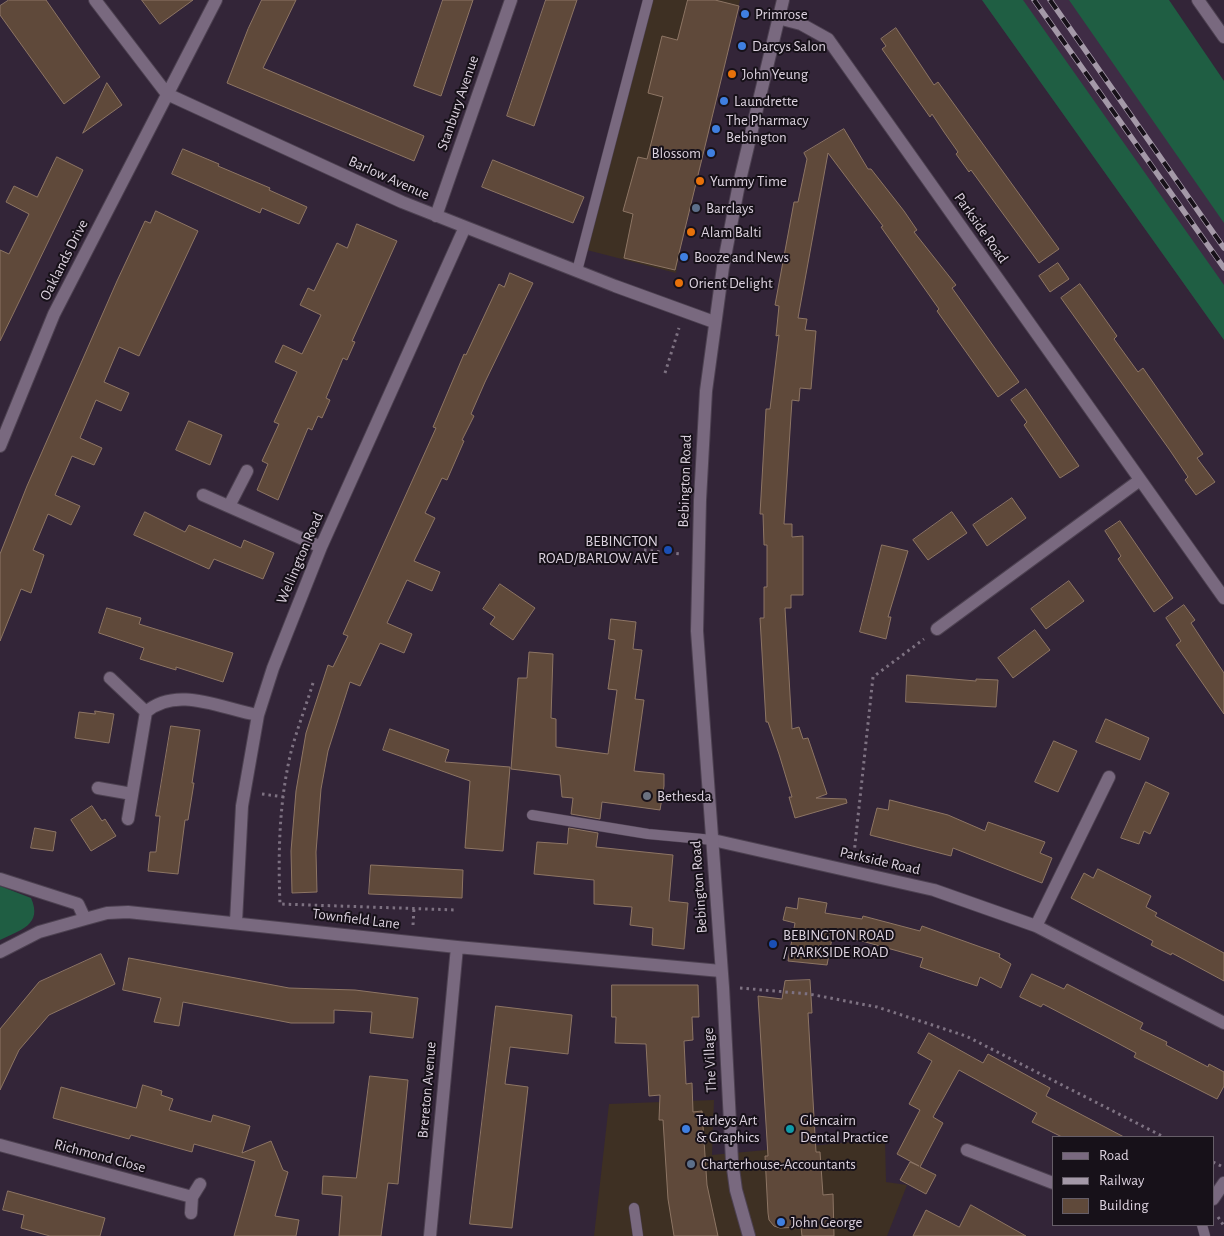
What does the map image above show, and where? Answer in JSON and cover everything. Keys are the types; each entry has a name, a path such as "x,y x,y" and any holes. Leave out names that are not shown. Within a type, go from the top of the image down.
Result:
{"street":[{"name":"Barlow Avenue","path":"95,0 167,94 402,202 577,271 714,322"},
{"name":"Oaklands Drive","path":"0,446 54,314 216,0"},
{"name":"Stanbury Avenue","path":"436,216 511,0"},
{"name":"Bebington Road","path":"722,971 697,631 706,391 714,322 739,184 783,0"},
{"path":"1198,0 1224,37"},
{"name":"Parkside Road","path":"778,18 801,24 828,39 1224,598"},
{"name":"Wellington Road","path":"236,922 242,806 258,715 273,668 321,547 465,227"},
{"path":"229,506 247,471"},
{"path":"937,629 1140,480"},
{"path":"204,495 321,547"},
{"path":"110,678 146,712"},
{"path":"128,819 146,712 155,704 182,698 258,715"},
{"path":"1036,926 1109,777"},
{"path":"98,788 132,794"},
{"name":"Parkside Road","path":"713,840 934,890 1036,926 1224,1024"},
{"path":"0,879 78,904 86,919"},
{"name":"Townfield Lane","path":"0,952 39,932 107,913 128,912 457,947 722,971"},
{"name":"Brereton Avenue","path":"430,1236 457,947"},
{"name":"The Village","path":"722,971 732,1161 736,1190 749,1236"},
{"name":"Richmond Close","path":"0,1145 192,1197"},
{"path":"967,1150 1052,1183"},
{"path":"1214,1198 1224,1183"},
{"path":"191,1213 192,1197 200,1184"}],"lane":[{"path":"577,271 648,0"},
{"path":"532,815 648,834 713,840"},
{"path":"634,1208 638,1236"}],"path":[{"path":"666,373 685,311"},
{"path":"644,550 699,555"},
{"path":"852,872 873,677 937,629"},
{"path":"313,683 291,753 284,797 279,835 280,904 457,910"},
{"path":"723,987 809,994 877,1006 966,1036 1162,1136"}],"shaded area":[{"path":"648,0 740,0 680,248 676,273 583,249"},
{"path":"982,0 1165,0 1224,87 1224,340"},
{"path":"714,1100 712,1155 885,1139 886,1182 907,1185 887,1236 594,1236 609,1104"}],"green space":[{"path":"982,0 1023,0 1224,285 1224,340"},
{"path":"1069,0 1169,0 1224,81 1224,223"},
{"path":"0,886 31,898 34,915 28,925 0,940"}],"building":[{"path":"9,0 46,0 100,77 64,104 0,15 0,6"},
{"path":"142,0 193,0 160,24"},
{"path":"262,0 296,0 263,68 424,136 414,161 227,83 248,29"},
{"path":"443,0 473,0 441,96 414,86"},
{"path":"546,0 577,0 534,126 507,116"},
{"path":"688,0 715,0 739,6 675,270 624,258 633,214 623,211 638,157 647,159 663,97 648,93 662,36 677,40"},
{"path":"896,28 934,85 938,82 1059,249 1039,263 971,170 969,172 932,114 930,117 882,49 886,46 881,39"},
{"path":"107,83 122,105 83,133"},
{"path":"844,129 868,169 871,169 904,211 917,230 914,232 956,285 952,288 1019,382 998,397 937,311 939,309 881,227 883,226 828,153 798,318 807,319 805,330 816,331 811,389 800,388 799,401 792,400 784,524 792,524 792,537 803,536 803,595 791,595 791,608 785,608 792,729 799,727 803,739 808,738 827,794 816,798 846,799 847,803 795,818 789,797 792,797 768,722 766,722 760,618 764,618 764,587 767,587 767,545 764,545 763,514 760,514 766,409 770,409 779,335 776,336 779,306 775,305 794,202 798,202 807,159 804,153"},
{"path":"183,149 219,164 218,166 270,188 269,190 307,207 299,224 262,208 260,213 172,174"},
{"path":"57,157 83,170 0,341 0,250 9,254 29,214 6,202 14,186 37,197"},
{"path":"493,160 584,197 573,223 482,187"},
{"path":"156,211 198,231 139,356 119,347 104,382 129,393 121,411 96,400 80,438 102,448 94,465 72,456 55,495 80,506 71,525 48,514 33,550 44,555 31,593 21,589 0,641 0,554 27,486 117,281 145,221 150,223"},
{"path":"357,224 397,241 352,341 355,342 347,360 343,358 326,398 330,400 322,418 318,416 312,430 308,428 278,500 257,490 268,464 262,461 279,424 274,422 297,372 275,362 283,345 302,354 321,315 300,305 308,288 314,291 337,243 347,248"},
{"path":"1058,263 1069,279 1050,292 1039,276"},
{"path":"510,273 533,283 471,414 474,416 462,440 464,441 447,480 442,478 425,513 435,518 414,561 440,572 432,591 407,580 387,623 412,634 404,653 380,643 360,686 350,682 328,751 321,789 316,852 317,892 292,893 291,851 296,791 306,733 328,665 333,667 348,636 343,634 436,428 433,427 464,354 466,355 499,284 504,287"},
{"path":"1080,284 1117,336 1114,339 1138,372 1143,368 1203,454 1197,458 1215,482 1196,495 1185,480 1188,477 1169,449 1061,298"},
{"path":"1026,389 1079,466 1060,478 1024,425 1027,422 1011,400"},
{"path":"189,421 222,435 210,465 176,450"},
{"path":"1012,498 1026,518 987,546 973,525"},
{"path":"145,512 185,532 189,525 241,548 244,540 274,553 263,579 214,559 209,569 134,535"},
{"path":"952,512 967,533 928,560 913,540"},
{"path":"1120,521 1173,598 1154,612 1118,559 1121,556 1105,531"},
{"path":"882,545 908,551 888,617 891,617 886,639 860,632"},
{"path":"1069,581 1084,601 1046,629 1031,609"},
{"path":"500,584 535,608 513,640 490,624 495,617 483,609"},
{"path":"1184,605 1195,620 1191,623 1224,673 1224,714 1176,645 1181,641 1166,618"},
{"path":"107,608 141,618 139,624 233,653 223,682 176,667 176,670 140,659 144,648 99,633"},
{"path":"611,619 636,622 633,649 642,650 635,699 644,700 634,771 664,774 664,786 660,810 602,802 600,819 571,814 573,798 562,797 560,775 511,769 518,678 527,678 529,652 553,654 551,718 556,719 556,747 608,754 617,690 608,689 615,640 609,639"},
{"path":"1035,630 1050,650 1013,678 998,658"},
{"path":"907,675 976,681 976,679 998,680 996,707 906,702"},
{"path":"95,711 114,714 109,743 75,738 79,712 95,714"},
{"path":"1106,719 1149,738 1140,760 1096,742"},
{"path":"171,726 200,730 192,783 194,783 188,820 185,820 178,874 148,871 150,852 156,852 160,816 156,816"},
{"path":"390,729 449,750 445,762 510,767 503,851 465,848 470,781 383,750"},
{"path":"1054,741 1077,751 1058,792 1035,782"},
{"path":"1146,782 1169,793 1150,834 1144,831 1139,844 1121,838"},
{"path":"890,800 948,815 985,831 988,822 1045,842 1040,853 1052,858 1042,883 953,848 951,856 870,835 877,808 888,810"},
{"path":"92,806 102,821 105,819 116,836 91,851 71,820"},
{"path":"35,828 56,832 53,851 31,848"},
{"path":"569,828 598,833 596,847 673,855 669,901 688,903 684,949 652,945 653,928 630,925 632,907 594,904 594,880 534,874 537,842 567,844"},
{"path":"371,865 463,870 462,898 369,894"},
{"path":"1098,869 1151,896 1146,907 1157,913 1155,916 1224,953 1224,981 1172,953 1171,955 1151,945 1153,941 1071,898 1084,873 1093,878"},
{"path":"799,898 827,903 825,913 862,919 863,916 920,931 922,926 1000,954 999,957 1011,964 1001,988 980,977 977,986 920,967 923,958 833,933 827,965 788,961 795,923 783,920 786,907 797,909"},
{"path":"101,954 115,984 49,1015 19,1050 0,1090 0,1029 39,982"},
{"path":"129,958 289,988 355,990 418,998 413,1038 370,1033 372,1012 334,1010 334,1023 291,1023 183,1002 179,1026 154,1022 161,998 123,990"},
{"path":"1032,974 1064,989 1067,984 1143,1023 1140,1029 1167,1042 1166,1045 1208,1067 1209,1064 1224,1072 1224,1086 1217,1099 1134,1057 1136,1053 1043,1004 1041,1007 1020,997"},
{"path":"810,980 812,1013 808,1013 816,1152 820,1152 823,1195 833,1194 834,1236 802,1236 801,1227 780,1228 774,1226 769,1220 768,1213 765,1156 768,1156 758,996 782,999 785,981"},
{"path":"612,985 698,985 699,1017 692,1017 693,1040 684,1041 686,1084 692,1083 693,1112 702,1111 707,1185 718,1236 674,1236 668,1199 663,1120 659,1120 660,1095 649,1096 646,1044 615,1043 616,1017 612,1017"},
{"path":"496,1006 572,1015 568,1054 510,1047 505,1084 528,1087 512,1228 470,1224"},
{"path":"929,1033 983,1063 988,1054 1050,1088 1046,1096 1122,1136 1060,1136 1032,1122 1037,1113 959,1070 933,1117 943,1123 920,1167 936,1175 926,1194 900,1180 910,1162 919,1166 897,1154 920,1110 909,1104 932,1061 918,1053"},
{"path":"370,1076 408,1080 398,1184 388,1183 381,1236 339,1236 342,1196 322,1194 323,1176 356,1178"},
{"path":"143,1085 162,1091 161,1095 173,1099 169,1110 211,1122 213,1115 250,1126 242,1153 271,1141 283,1170 288,1172 275,1216 299,1220 296,1236 234,1236 255,1161 194,1144 192,1152 131,1135 129,1139 53,1118 61,1087 136,1108"},
{"path":"8,1191 105,1218 100,1236 50,1236 21,1228 24,1215 3,1210"},
{"path":"971,1205 1026,1236 913,1236 926,1210 959,1227"}],"railway":[{"path":"1034,0 1224,268"},
{"path":"1050,0 1224,248"}],"place":[{"name":"Primrose","path":"745,14"},
{"name":"Darcys Salon","path":"742,46"},
{"name":"John Yeung","path":"732,74"},
{"name":"Laundrette","path":"724,101"},
{"name":"The Pharmacy Bebington","path":"716,129"},
{"name":"Blossom","path":"711,153"},
{"name":"Yummy Time","path":"700,181"},
{"name":"Barclays","path":"696,208"},
{"name":"Alam Balti","path":"691,232"},
{"name":"Booze and News","path":"684,257"},
{"name":"Orient Delight","path":"679,283"},
{"name":"BEBINGTON ROAD/BARLOW AVE","path":"668,550"},
{"name":"Bethesda","path":"647,796"},
{"name":"BEBINGTON ROAD / PARKSIDE ROAD","path":"773,944"},
{"name":"Tarleys Art & Graphics","path":"686,1129"},
{"name":"Glencairn Dental Practice","path":"790,1129"},
{"name":"Charterhouse-Accountants","path":"691,1164"},
{"name":"John George","path":"781,1222"}]}
